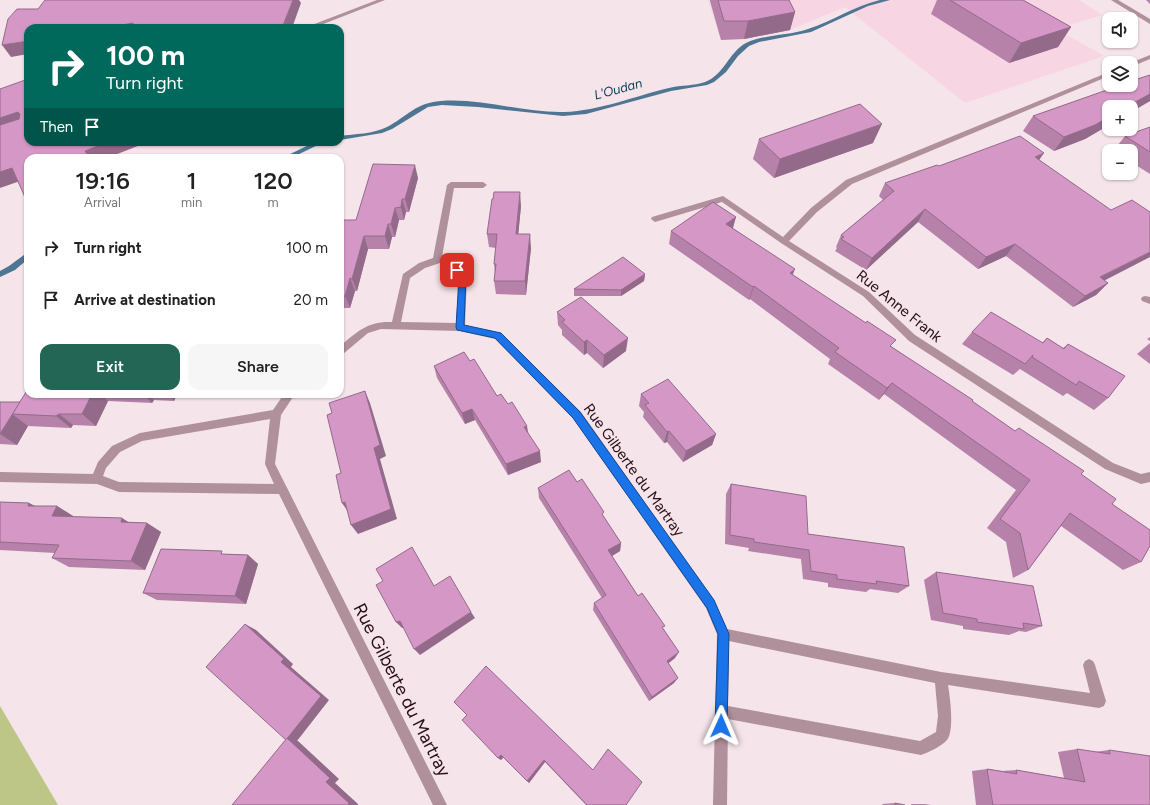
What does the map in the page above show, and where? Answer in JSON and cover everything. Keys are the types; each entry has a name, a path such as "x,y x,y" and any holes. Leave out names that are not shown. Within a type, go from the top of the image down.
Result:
{"street":[{"path":"318,24 382,0"},
{"path":"1114,0 1150,22"},
{"path":"1138,62 1150,57"},
{"path":"784,241 814,210 849,182 1102,77"},
{"path":"437,260 450,185 483,185"},
{"name":"Rue Anne Frank","path":"655,219 723,199 784,241 866,294 912,338 1109,466 1141,479 1150,477"},
{"path":"396,326 406,276 423,263 437,260 452,264 462,276 460,327"},
{"name":"Rue Gilberte du Martray","path":"344,348 366,330 381,325 460,327 498,336 577,415 710,604 723,634 720,805"},
{"name":"Rue Gilberte du Martray","path":"287,398 276,414 270,464 440,805"},
{"path":"97,479 102,465 116,449 140,436 276,414"},
{"path":"0,477 97,479 119,487 282,489"},
{"path":"723,634 941,678 1099,701 1089,665"},
{"path":"721,711 921,748 942,736 945,716 941,678"}],"shaded area":[{"path":"708,0 1079,0 1102,15 1056,29 1104,56 965,103 845,7 790,30 744,39 721,40"}],"green space":[{"path":"0,706 58,805 0,805"}],"building":[{"path":"45,0 293,0 284,24 24,24 24,42 2,45 8,19 17,9 38,9"},
{"path":"718,0 789,0 795,12 748,21 724,21"},
{"path":"950,0 1023,0 1071,27 1021,43"},
{"path":"1150,75 1150,94 1138,100 1102,100 1102,121 1064,137 1033,116 1102,92 1138,92 1138,79"},
{"path":"24,80 24,146 98,146 85,151 87,154 24,154 24,195 12,168 0,172 0,125 19,119 20,114 18,112 0,118 0,89"},
{"path":"860,104 882,124 780,159 759,139"},
{"path":"1150,127 1150,152 1125,136 1138,136 1138,131"},
{"path":"1020,136 1044,153 1035,157 1111,210 1132,200 1150,212 1150,252 1100,277 1108,283 1085,296 1015,244 986,257 925,209 872,258 841,239 844,237 841,235 894,191 885,183 937,165 939,166"},
{"path":"373,164 415,165 405,199 402,199 401,207 395,208 391,224 388,224 385,236 364,236 352,279 350,278 344,296 344,220 356,220"},
{"path":"494,192 520,192 516,234 530,234 525,281 494,281 497,234 487,234"},
{"path":"713,202 736,217 726,224 795,269 790,273 866,323 867,321 896,340 890,346 973,400 972,401 1015,431 1019,428 1084,471 1081,474 1116,499 1112,504 1150,530 1150,546 1141,562 1070,513 1028,570 1020,533 1000,519 1030,480 892,383 887,388 835,352 839,348 754,286 753,287 671,231"},
{"path":"623,257 645,274 621,290 574,289"},
{"path":"581,297 628,338 604,355 587,340 584,342 562,322 565,320 557,312"},
{"path":"991,312 1043,343 1047,338 1064,349 1068,344 1125,376 1108,398 1079,381 1076,385 1032,357 1033,355 1025,364 972,332"},
{"path":"464,352 470,361 474,359 497,396 501,394 508,404 512,402 527,426 524,427 540,451 506,464 472,409 462,413 434,366"},
{"path":"668,379 716,434 686,451 669,431 667,432 645,405 649,403 641,394"},
{"path":"365,391 380,445 374,448 391,509 351,525 345,502 342,503 336,475 341,473 327,415 332,413 329,403"},
{"path":"24,395 24,398 90,398 82,414 59,414 56,416 12,414"},
{"path":"0,402 20,402 0,434"},
{"path":"569,470 577,482 582,479 604,512 602,514 621,543 608,550 638,596 642,593 665,626 662,627 679,652 667,661 678,678 652,697 594,603 606,595 538,488"},
{"path":"731,484 806,496 808,534 904,547 909,586 876,581 877,584 837,579 837,575 811,571 809,550 754,542 754,539 730,535"},
{"path":"0,502 29,503 28,506 57,506 52,516 122,518 121,522 147,523 131,561 52,558 59,545 0,542"},
{"path":"412,547 434,586 450,576 471,612 414,649 400,621 396,622 376,585 383,581 376,569"},
{"path":"161,549 222,551 221,554 248,555 235,596 143,593"},
{"path":"936,572 1033,586 1042,626 1023,623 1024,629 977,622 977,619 943,613"},
{"path":"245,624 284,659 281,662 321,696 286,740 206,667"},
{"path":"486,666 593,770 608,749 642,782 626,805 587,805 544,760 527,781 501,755 498,758 462,720 467,715 454,702"},
{"path":"287,738 330,778 326,782 349,803 348,805 232,805"},
{"path":"1077,749 1110,754 1109,750 1150,756 1150,805 993,805 987,769 1017,774 1016,770 1085,782"}],"waterway":[{"name":"L'Oudan","path":"344,137 380,132 390,128 426,105 442,103 478,105 563,114 586,112 671,89 705,84 712,81 724,71 736,55 747,45 758,41 809,31 866,5 887,0"},
{"name":"L'Oudan","path":"294,154 312,146"},
{"name":"L'Oudan","path":"0,274 12,268 24,258"}],"route":[{"path":"457,270 462,276 460,327 498,336 577,415 710,604 723,634 721,726"}]}
